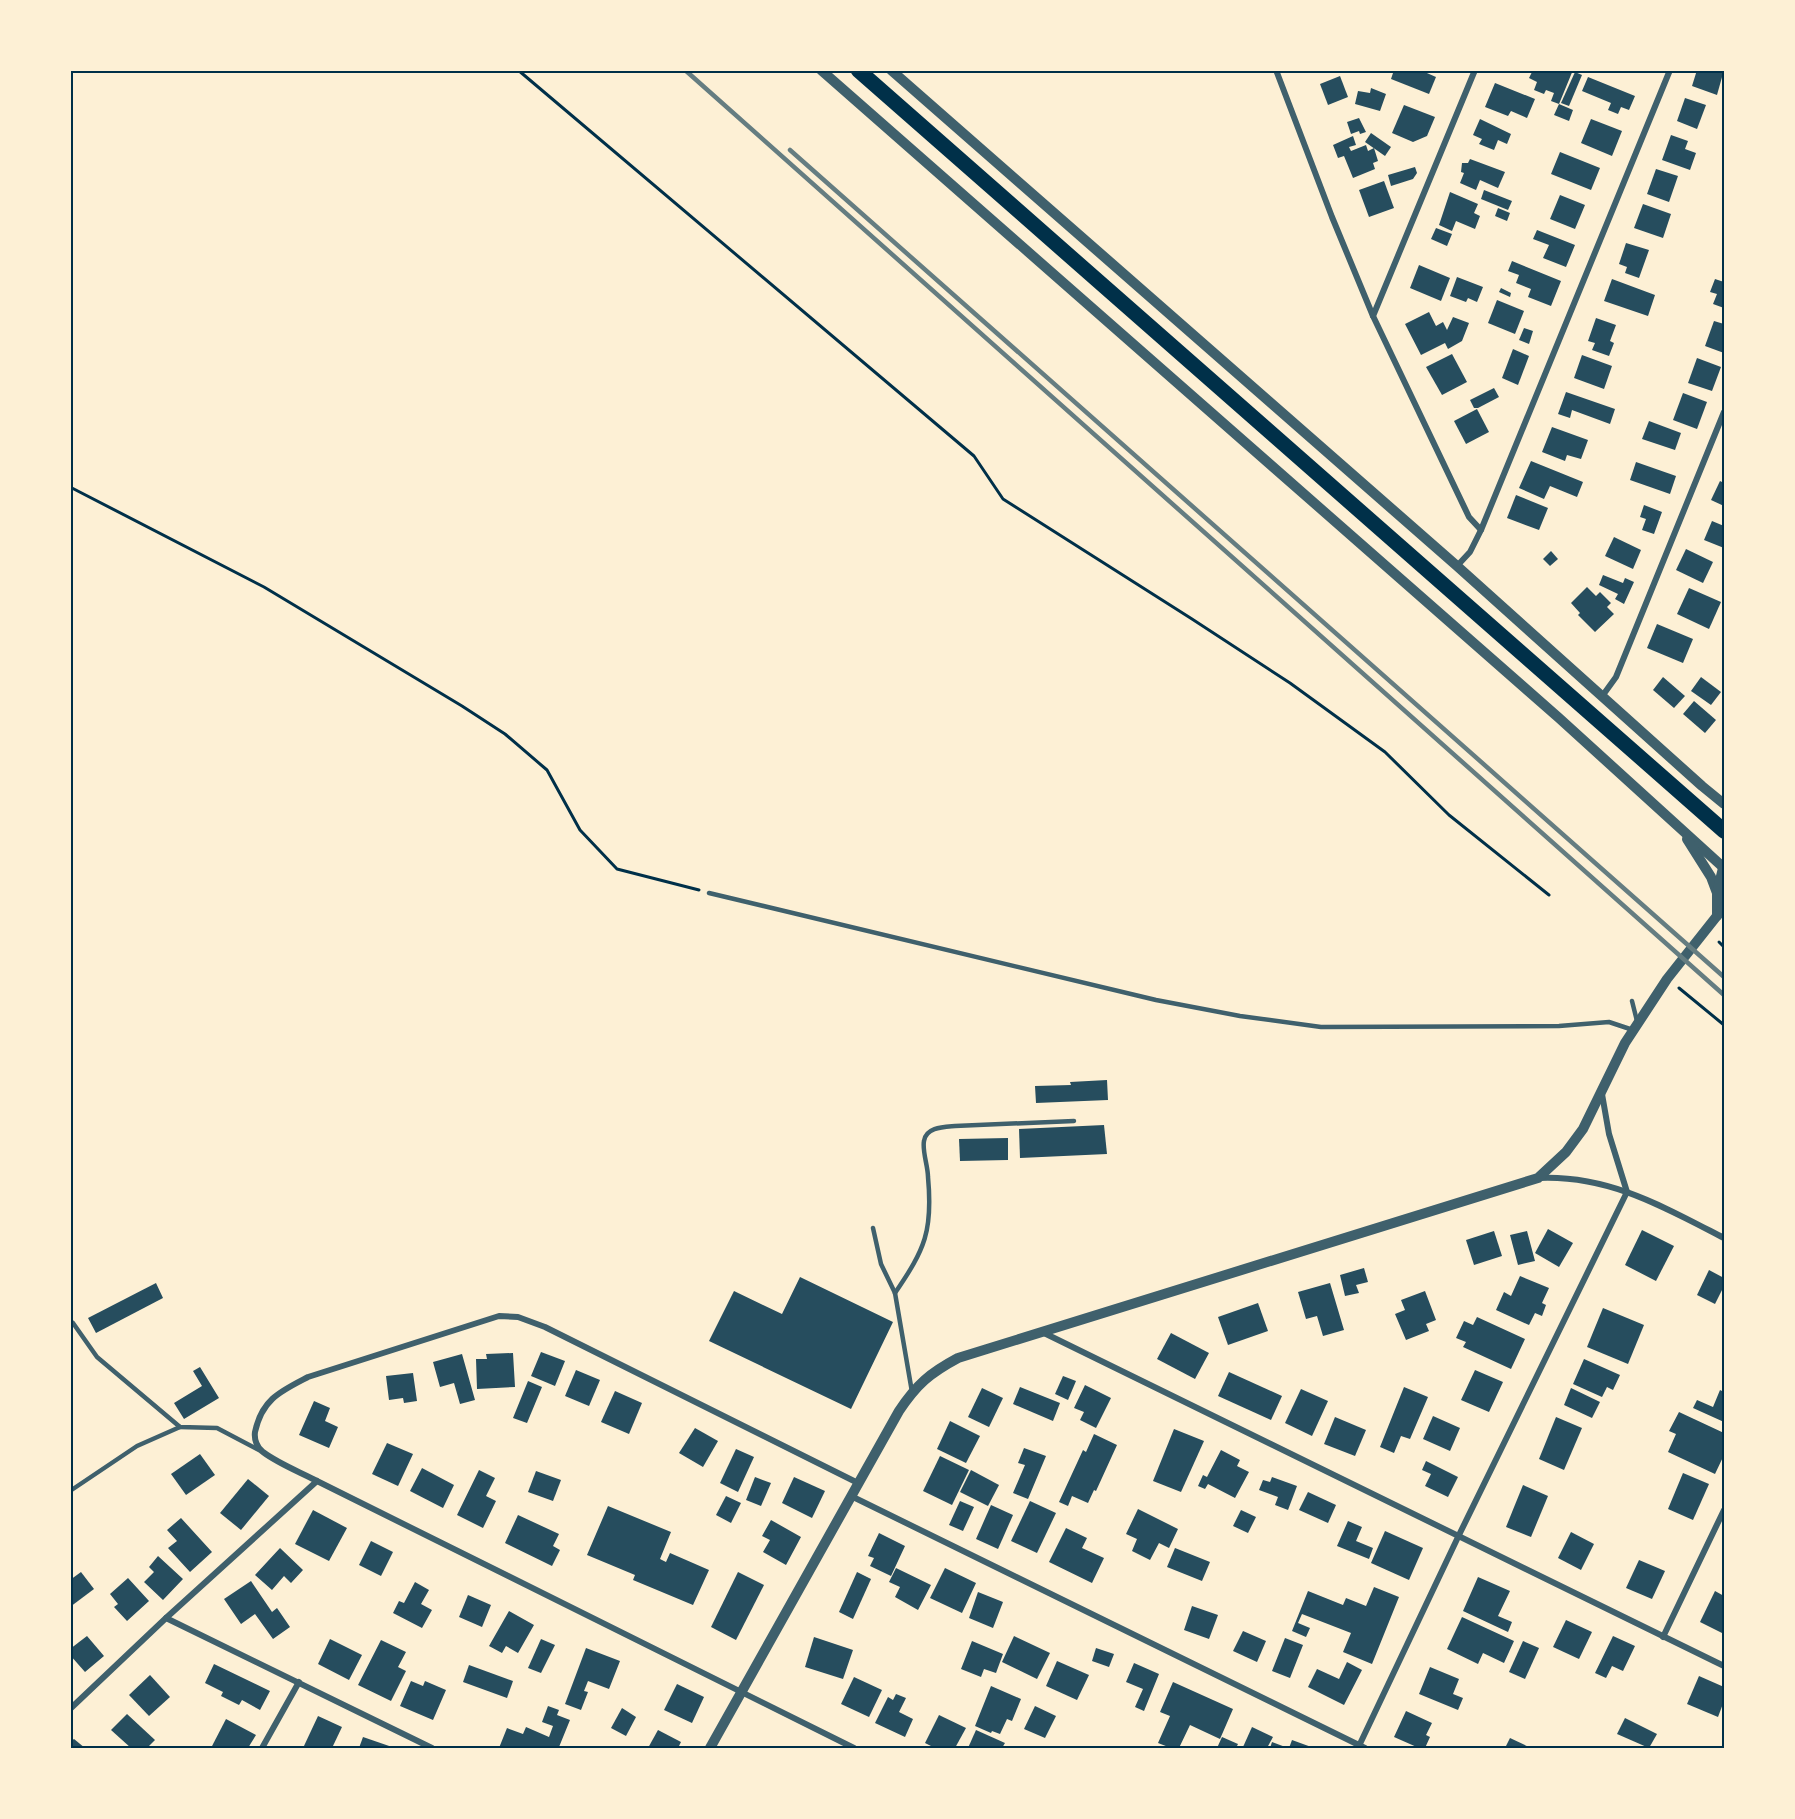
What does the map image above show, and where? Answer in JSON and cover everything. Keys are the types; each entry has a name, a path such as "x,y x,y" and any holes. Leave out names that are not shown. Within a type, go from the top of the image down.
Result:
{"main road":[{"path":"858,70 1725,831"}],"street":[{"path":"821,70 1559,718 1724,866 1717,893"},
{"path":"891,70 1725,804"},
{"path":"1373,316 1475,70"},
{"path":"1457,566 1470,552 1481,530 1670,70"},
{"path":"1278,72 1332,216 1373,316 1469,517 1481,530"},
{"path":"1603,695 1616,677 1725,412"},
{"path":"1679,826 1707,869 1717,893 1721,915"},
{"path":"1538,1178 1566,1152 1583,1130 1635,1027 1667,979 1725,908"},
{"path":"851,1496 1361,1748 1458,1535 1627,1191 1609,1134 1602,1093"},
{"path":"710,1749 858,1483 912,1392 935,1370 958,1358 1538,1178 1564,1177 1627,1191 1725,1238"},
{"path":"854,1749 317,1481 261,1451 254,1437 258,1419 265,1405 281,1391 308,1377 499,1316 518,1317 544,1327 858,1483"},
{"path":"1043,1333 1725,1666"},
{"path":"70,1709 317,1481"},
{"path":"1663,1636 1725,1510"},
{"path":"166,1618 432,1749"},
{"path":"262,1749 299,1682"}],"lane":[{"path":"709,893 1156,1000 1240,1016 1321,1027 1559,1026 1609,1023 1635,1027 1632,1001"},
{"path":"895,1293 917,1260 928,1233 928,1177 924,1141 927,1133 939,1128 995,1123 1074,1121"},
{"path":"873,1228 881,1264 895,1293 912,1392"},
{"path":"72,1323 98,1357 180,1427"},
{"path":"70,1491 137,1446 180,1427 217,1428 261,1451"}],"path":[{"path":"518,70 974,456 1003,499 1290,683 1376,745 1449,815 1549,895"},
{"path":"70,487 264,587 505,734 547,770 580,830 616,869 709,893"},
{"path":"1719,942 1725,947"},
{"path":"1677,987 1725,1025"}],"building":[{"path":"1394,70 1420,70 1436,77 1429,94 1391,79"},
{"path":"1527,70 1573,70 1559,104 1551,101 1554,93 1546,90 1544,94 1534,90 1537,82 1529,78 1532,72"},
{"path":"1697,70 1724,70 1717,95 1692,86"},
{"path":"1575,72 1582,75 1569,106 1561,103"},
{"path":"1340,76 1348,97 1328,105 1320,84"},
{"path":"1588,77 1635,96 1629,110 1621,107 1618,114 1608,110 1611,103 1582,91"},
{"path":"1495,83 1535,99 1527,118 1511,111 1508,116 1485,107"},
{"path":"1371,88 1386,94 1380,111 1355,104 1358,91 1370,93"},
{"path":"1685,98 1706,105 1697,129 1677,121"},
{"path":"1559,104 1573,110 1569,121 1554,115"},
{"path":"1404,105 1435,117 1427,136 1413,142 1392,133"},
{"path":"1359,118 1366,132 1360,134 1359,131 1351,134 1347,122"},
{"path":"1480,119 1511,134 1507,144 1498,140 1494,150 1479,144 1482,139 1473,135"},
{"path":"1591,119 1622,131 1612,156 1581,143"},
{"path":"1371,133 1391,147 1385,156 1365,142"},
{"path":"1671,135 1688,141 1685,149 1696,153 1690,170 1662,160"},
{"path":"1353,136 1356,145 1349,147 1351,151 1366,145 1368,151 1374,148 1378,161 1373,163 1375,169 1353,178 1344,156 1338,158 1333,145"},
{"path":"1560,152 1600,168 1591,190 1551,174"},
{"path":"1470,159 1505,172 1498,188 1480,180 1476,190 1460,183 1464,173 1461,172 1462,163 1468,163"},
{"path":"1415,167 1417,173 1413,179 1391,186 1388,175"},
{"path":"1656,169 1678,176 1669,202 1647,194"},
{"path":"1384,181 1394,208 1369,217 1359,190"},
{"path":"1484,190 1512,201 1508,210 1481,199"},
{"path":"1450,192 1478,204 1474,213 1480,216 1475,229 1456,221 1452,231 1439,225"},
{"path":"1560,195 1585,205 1575,229 1550,219"},
{"path":"1643,204 1671,214 1663,238 1634,228"},
{"path":"1498,208 1510,213 1507,221 1495,216"},
{"path":"1436,228 1452,234 1447,246 1431,239"},
{"path":"1537,230 1575,245 1566,267 1543,258 1549,245 1533,239"},
{"path":"1626,243 1649,250 1639,278 1625,273 1627,267 1619,264"},
{"path":"1512,261 1561,281 1551,306 1528,297 1531,289 1516,283 1519,275 1508,271"},
{"path":"1419,265 1450,278 1441,301 1410,288"},
{"path":"1457,277 1483,287 1477,302 1468,298 1466,302 1450,296"},
{"path":"1612,279 1655,295 1648,316 1604,301"},
{"path":"1715,279 1724,282 1724,308 1713,304 1717,294 1710,292"},
{"path":"1501,288 1511,293 1510,297 1499,292"},
{"path":"1497,300 1524,311 1515,334 1488,323"},
{"path":"1429,312 1436,326 1443,322 1447,330 1453,317 1469,323 1462,341 1448,349 1445,343 1421,355 1405,324"},
{"path":"1596,318 1616,325 1610,341 1614,343 1609,356 1592,350 1595,343 1588,341"},
{"path":"1714,321 1724,324 1724,353 1705,346"},
{"path":"1524,328 1533,331 1529,344 1519,340"},
{"path":"1513,349 1529,356 1518,385 1502,378"},
{"path":"1452,354 1467,382 1442,395 1426,367"},
{"path":"1582,355 1612,366 1604,389 1574,378"},
{"path":"1697,358 1721,367 1712,391 1688,383"},
{"path":"1494,388 1499,397 1474,408 1470,400"},
{"path":"1566,392 1615,409 1610,424 1572,410 1570,418 1558,414"},
{"path":"1683,393 1707,402 1697,429 1673,420"},
{"path":"1477,409 1489,432 1466,444 1454,421"},
{"path":"1649,421 1681,433 1675,450 1642,439"},
{"path":"1552,427 1588,440 1581,459 1567,455 1565,461 1542,452"},
{"path":"1531,461 1583,482 1577,497 1550,486 1544,499 1519,488"},
{"path":"1636,462 1676,476 1670,494 1630,480"},
{"path":"1720,481 1724,483 1724,506 1711,500"},
{"path":"1516,495 1548,508 1539,530 1507,518"},
{"path":"1644,505 1662,512 1654,534 1642,530 1646,519 1640,517"},
{"path":"1712,521 1724,526 1724,548 1704,540"},
{"path":"1614,537 1641,550 1633,569 1605,556"},
{"path":"1686,549 1713,562 1703,583 1676,570"},
{"path":"1551,551 1558,559 1550,566 1543,559"},
{"path":"1603,575 1623,583 1625,578 1634,582 1624,604 1615,599 1618,594 1599,585"},
{"path":"1587,587 1596,596 1600,592 1611,603 1607,607 1614,614 1595,632 1578,615 1580,613 1571,603"},
{"path":"1689,588 1721,602 1709,629 1677,614"},
{"path":"1657,624 1693,639 1683,663 1647,648"},
{"path":"1663,677 1685,696 1674,708 1653,690"},
{"path":"1701,677 1721,692 1711,705 1691,691"},
{"path":"1694,701 1716,720 1705,733 1683,714"},
{"path":"1107,1080 1108,1100 1036,1103 1035,1086 1071,1085 1070,1082"},
{"path":"1104,1125 1107,1154 1020,1158 1019,1129"},
{"path":"1008,1138 1008,1160 960,1161 959,1139"},
{"path":"1548,1229 1573,1243 1559,1267 1535,1253"},
{"path":"1642,1230 1674,1246 1656,1281 1625,1265"},
{"path":"1494,1231 1502,1256 1474,1265 1466,1240"},
{"path":"1527,1231 1535,1261 1518,1265 1510,1235"},
{"path":"1364,1268 1368,1282 1356,1285 1359,1293 1345,1296 1340,1275"},
{"path":"1709,1270 1724,1278 1724,1286 1715,1304 1697,1295"},
{"path":"1520,1276 1549,1288 1542,1303 1546,1305 1542,1316 1535,1313 1529,1325 1496,1310 1504,1292 1511,1296"},
{"path":"800,1277 893,1322 851,1409 709,1341 734,1291 782,1314"},
{"path":"156,1283 163,1298 96,1333 88,1318"},
{"path":"1330,1283 1344,1330 1323,1336 1317,1316 1306,1319 1298,1292"},
{"path":"1425,1291 1436,1320 1426,1324 1429,1331 1406,1340 1395,1314 1405,1310 1401,1300"},
{"path":"1258,1303 1268,1331 1228,1345 1218,1317"},
{"path":"1603,1308 1644,1325 1628,1364 1587,1347"},
{"path":"1477,1317 1525,1339 1511,1369 1463,1347 1466,1342 1456,1338 1464,1321 1473,1325"},
{"path":"1171,1333 1209,1353 1195,1379 1157,1359"},
{"path":"541,1352 565,1361 555,1386 531,1376"},
{"path":"513,1353 515,1387 477,1389 476,1359 487,1359 486,1354"},
{"path":"462,1354 475,1400 460,1404 454,1383 440,1387 433,1362"},
{"path":"1584,1359 1620,1375 1613,1390 1607,1387 1602,1397 1573,1384"},
{"path":"200,1367 219,1398 184,1419 174,1403 202,1386 193,1371"},
{"path":"576,1370 600,1380 589,1406 565,1396"},
{"path":"1475,1370 1503,1382 1489,1412 1461,1400"},
{"path":"1229,1372 1282,1396 1271,1420 1218,1396"},
{"path":"413,1373 417,1401 404,1403 403,1398 389,1400 386,1376"},
{"path":"1063,1376 1076,1381 1068,1400 1055,1394"},
{"path":"528,1381 542,1387 527,1423 513,1418"},
{"path":"1085,1385 1111,1398 1096,1428 1080,1420 1084,1412 1074,1408"},
{"path":"1020,1387 1060,1403 1053,1421 1013,1404"},
{"path":"1404,1387 1428,1397 1410,1439 1401,1436 1394,1453 1380,1447"},
{"path":"982,1388 1003,1398 989,1427 968,1417"},
{"path":"1571,1388 1600,1402 1592,1418 1564,1405"},
{"path":"1301,1389 1328,1401 1312,1436 1285,1423"},
{"path":"1720,1390 1724,1392 1724,1422 1693,1408 1697,1400 1713,1407"},
{"path":"615,1391 642,1403 629,1434 601,1422"},
{"path":"314,1401 330,1408 325,1421 338,1427 329,1448 299,1435"},
{"path":"1679,1412 1724,1433 1724,1455 1715,1474 1668,1452 1676,1434 1669,1431"},
{"path":"1433,1416 1460,1428 1450,1451 1423,1439"},
{"path":"1335,1417 1366,1430 1355,1456 1324,1444"},
{"path":"1556,1417 1582,1428 1564,1470 1539,1459"},
{"path":"950,1421 980,1436 966,1463 937,1449"},
{"path":"695,1428 718,1441 703,1467 679,1453"},
{"path":"1174,1429 1204,1441 1181,1492 1153,1481"},
{"path":"1094,1434 1117,1445 1088,1503 1072,1496 1068,1506 1059,1502 1083,1450 1086,1452"},
{"path":"387,1443 413,1454 398,1486 372,1474"},
{"path":"1024,1448 1046,1456 1028,1499 1013,1493 1025,1465 1018,1463"},
{"path":"736,1449 754,1457 738,1492 720,1483"},
{"path":"1221,1450 1240,1460 1237,1466 1249,1472 1235,1498 1208,1484 1205,1489 1198,1486 1203,1475 1207,1477"},
{"path":"200,1454 215,1475 186,1495 171,1474"},
{"path":"940,1456 969,1470 952,1505 923,1491"},
{"path":"1426,1461 1458,1477 1448,1497 1425,1486 1431,1474 1422,1470"},
{"path":"422,1468 454,1485 443,1508 410,1491"},
{"path":"479,1470 495,1478 486,1496 496,1501 483,1528 457,1515"},
{"path":"971,1470 999,1485 988,1506 960,1492"},
{"path":"536,1471 561,1480 553,1501 528,1492"},
{"path":"1683,1473 1709,1484 1693,1520 1668,1509"},
{"path":"755,1477 771,1483 761,1506 746,1500"},
{"path":"794,1477 825,1491 812,1518 782,1503"},
{"path":"1272,1477 1297,1486 1288,1510 1275,1505 1278,1497 1259,1490 1263,1480 1270,1482"},
{"path":"248,1479 269,1496 241,1530 220,1513"},
{"path":"1523,1485 1548,1496 1531,1537 1506,1527"},
{"path":"1308,1492 1336,1505 1328,1523 1299,1510"},
{"path":"726,1496 741,1503 731,1523 716,1515"},
{"path":"960,1501 974,1507 963,1531 949,1525"},
{"path":"1030,1501 1056,1513 1037,1553 1011,1541"},
{"path":"991,1505 1013,1515 998,1549 976,1539"},
{"path":"608,1506 671,1532 660,1559 666,1562 670,1553 709,1570 693,1605 633,1580 635,1575 587,1555"},
{"path":"1138,1509 1178,1529 1169,1548 1159,1543 1150,1560 1132,1551 1137,1539 1126,1534"},
{"path":"313,1510 347,1528 329,1561 295,1544"},
{"path":"1241,1510 1256,1517 1248,1533 1233,1526"},
{"path":"518,1515 559,1534 553,1546 560,1550 552,1566 505,1543"},
{"path":"181,1518 212,1552 190,1572 168,1548 177,1541 167,1530"},
{"path":"771,1520 801,1537 786,1565 763,1552 770,1540 762,1536"},
{"path":"1348,1521 1362,1527 1356,1541 1373,1548 1369,1559 1337,1546"},
{"path":"1066,1528 1087,1538 1082,1548 1104,1558 1092,1583 1049,1562"},
{"path":"1385,1531 1423,1548 1409,1580 1371,1563"},
{"path":"1571,1532 1594,1544 1581,1570 1558,1558"},
{"path":"879,1533 905,1546 891,1576 870,1566 874,1558 868,1556"},
{"path":"371,1541 393,1552 381,1576 359,1565"},
{"path":"280,1548 303,1570 291,1583 284,1576 272,1590 255,1575"},
{"path":"1175,1548 1210,1562 1202,1581 1167,1567"},
{"path":"158,1556 183,1579 163,1600 144,1582 154,1572 149,1567"},
{"path":"1639,1560 1665,1571 1652,1599 1626,1588"},
{"path":"896,1568 931,1585 918,1610 895,1597 900,1587 889,1582"},
{"path":"945,1568 976,1583 962,1613 930,1598"},
{"path":"81,1572 94,1589 70,1607 70,1580"},
{"path":"738,1572 764,1585 736,1640 711,1627"},
{"path":"857,1572 871,1579 853,1619 839,1612"},
{"path":"1478,1577 1510,1591 1498,1616 1512,1622 1508,1632 1463,1611"},
{"path":"128,1578 149,1601 127,1621 114,1607 118,1604 110,1594"},
{"path":"251,1581 272,1612 277,1608 290,1627 273,1639 255,1614 241,1624 224,1599"},
{"path":"415,1582 429,1590 421,1604 432,1610 422,1628 393,1613 399,1601 404,1603"},
{"path":"1374,1587 1399,1597 1372,1664 1343,1652 1351,1633 1302,1614 1298,1623 1310,1628 1306,1637 1292,1631 1308,1591 1343,1605 1346,1598 1366,1606"},
{"path":"1715,1591 1724,1596 1724,1634 1700,1622"},
{"path":"978,1592 1003,1602 993,1628 969,1618"},
{"path":"468,1595 491,1605 482,1627 459,1617"},
{"path":"1192,1606 1218,1615 1209,1639 1184,1630"},
{"path":"509,1611 534,1625 518,1653 506,1646 502,1653 489,1646"},
{"path":"1462,1617 1514,1641 1504,1663 1483,1653 1478,1664 1447,1649"},
{"path":"1566,1620 1592,1632 1579,1659 1553,1647"},
{"path":"1243,1631 1266,1641 1257,1662 1233,1651"},
{"path":"87,1636 104,1656 85,1672 70,1655 70,1649"},
{"path":"1014,1636 1050,1653 1037,1679 1002,1662"},
{"path":"1613,1636 1635,1646 1623,1671 1612,1666 1606,1678 1595,1673"},
{"path":"814,1637 853,1650 843,1679 805,1667"},
{"path":"1285,1638 1303,1645 1290,1678 1272,1671"},
{"path":"330,1639 362,1655 349,1680 318,1664"},
{"path":"541,1639 555,1645 541,1673 528,1668"},
{"path":"381,1640 406,1652 398,1667 406,1671 391,1701 358,1685"},
{"path":"972,1641 1003,1654 996,1673 984,1669 981,1677 961,1669"},
{"path":"1523,1641 1539,1648 1525,1679 1509,1672"},
{"path":"586,1648 620,1661 609,1689 588,1681 584,1691 588,1692 581,1710 565,1704"},
{"path":"1096,1648 1114,1654 1109,1667 1092,1661"},
{"path":"1057,1661 1089,1675 1077,1700 1046,1686"},
{"path":"1347,1662 1362,1670 1344,1705 1308,1687 1317,1669 1339,1679"},
{"path":"1134,1663 1159,1674 1144,1711 1135,1707 1143,1689 1126,1682"},
{"path":"214,1664 270,1691 260,1710 242,1700 239,1705 221,1696 223,1692 205,1683"},
{"path":"469,1665 513,1681 507,1698 463,1682"},
{"path":"1430,1667 1459,1679 1453,1694 1463,1698 1458,1710 1419,1694"},
{"path":"150,1675 170,1697 149,1716 129,1695"},
{"path":"1699,1676 1724,1687 1724,1701 1718,1717 1687,1704"},
{"path":"854,1677 882,1690 869,1717 841,1704"},
{"path":"411,1681 423,1686 425,1681 446,1690 433,1720 400,1706"},
{"path":"1173,1682 1233,1709 1220,1739 1190,1725 1179,1748 1171,1748 1158,1743 1170,1716 1160,1712"},
{"path":"677,1684 704,1697 692,1723 664,1710"},
{"path":"991,1686 1021,1699 1012,1721 1007,1719 1000,1734 975,1726"},
{"path":"896,1694 906,1698 899,1712 913,1719 905,1737 875,1723 888,1697 893,1700"},
{"path":"548,1706 559,1710 557,1715 570,1720 559,1747 563,1748 499,1748 507,1728 523,1734 526,1727 549,1737 553,1726 542,1722"},
{"path":"1035,1706 1056,1716 1045,1738 1024,1729"},
{"path":"622,1708 636,1717 626,1736 611,1728"},
{"path":"1406,1711 1432,1723 1426,1735 1430,1737 1425,1748 1419,1748 1394,1737"},
{"path":"127,1714 155,1740 147,1748 131,1748 111,1730"},
{"path":"939,1715 966,1728 955,1748 935,1748 925,1743"},
{"path":"318,1716 342,1727 332,1748 303,1748"},
{"path":"1625,1718 1657,1734 1649,1748 1617,1734"},
{"path":"226,1719 256,1735 248,1748 211,1748"},
{"path":"1252,1727 1273,1737 1267,1748 1243,1747"},
{"path":"658,1730 681,1742 678,1748 648,1748"},
{"path":"976,1730 1005,1743 1002,1748 968,1748"},
{"path":"363,1737 395,1748 359,1748"},
{"path":"1222,1737 1238,1744 1236,1748 1217,1748"},
{"path":"1510,1738 1531,1748 1505,1748"},
{"path":"74,1739 85,1748 70,1748 70,1742"},
{"path":"1292,1740 1314,1748 1289,1748"},
{"path":"1272,1742 1288,1748 1270,1748"}],"railway":[{"path":"685,70 1724,995"},
{"path":"790,150 1724,977"}]}
